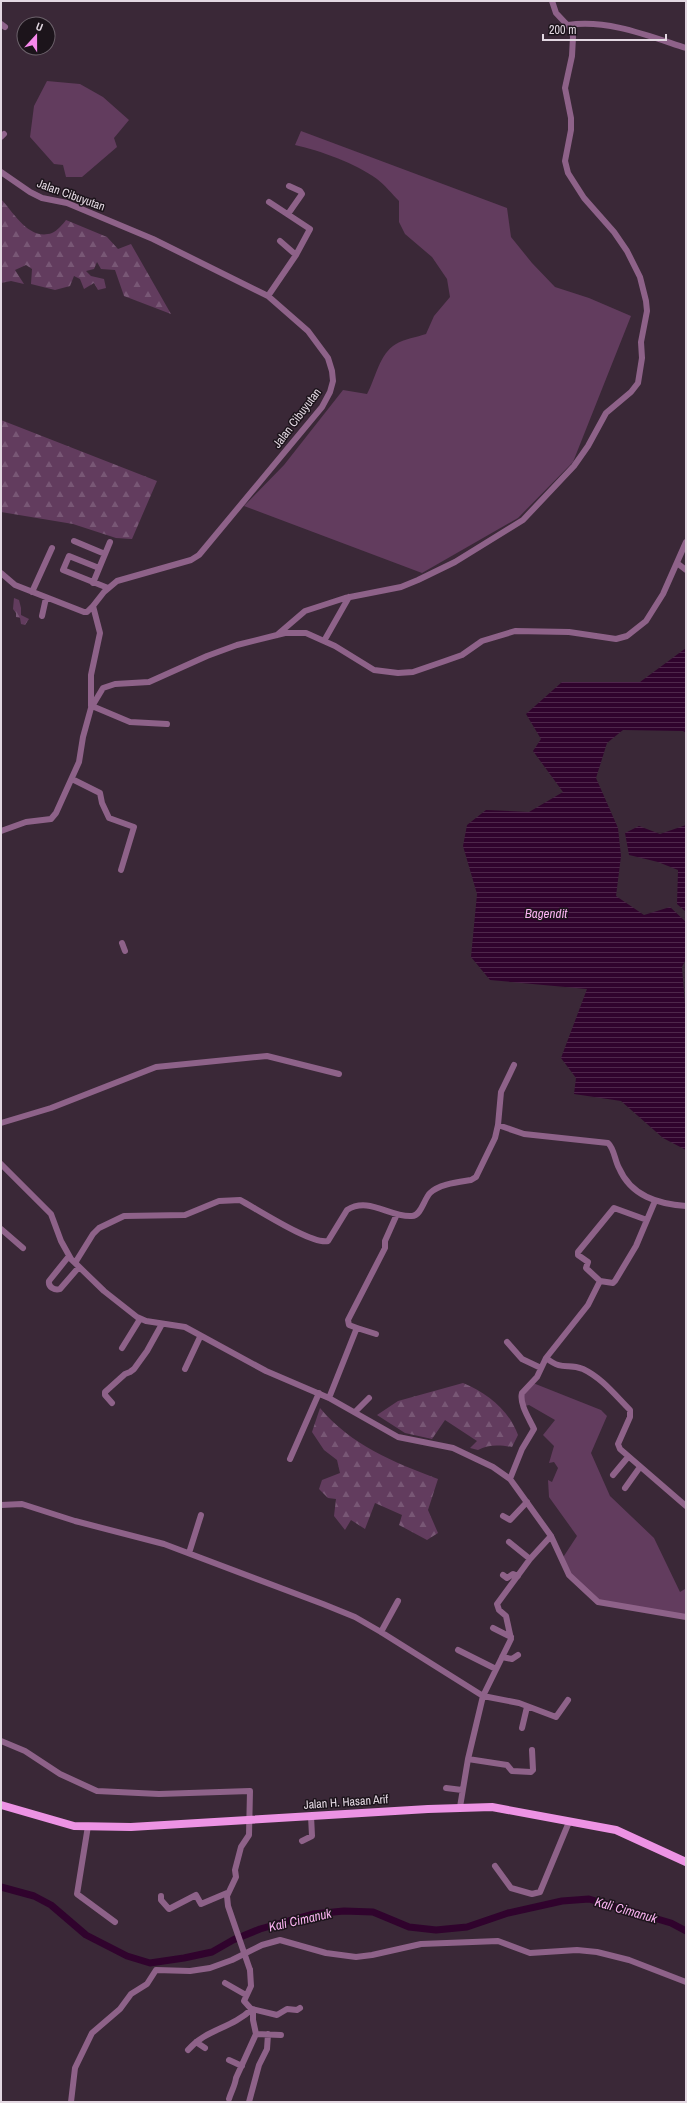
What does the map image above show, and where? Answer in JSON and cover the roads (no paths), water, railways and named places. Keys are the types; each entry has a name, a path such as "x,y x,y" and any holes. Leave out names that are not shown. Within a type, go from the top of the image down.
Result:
{"main road":[{"name":"Jalan H. Hasan Arif","path":"1,1805 64,1824 131,1827 460,1807 505,1809 624,1832 686,1862"}],"street":[{"path":"277,635 305,611 349,597 401,586 418,580 455,562 523,520 574,466 588,446 606,413 631,392 638,383 642,358 641,335 647,311 640,277 614,232 584,198 568,173 565,161 571,130 571,118 565,88 573,45 572,30 556,13 552,1"},
{"path":"568,25 580,23 621,28 686,48"},
{"name":"Jalan Cibuyutan","path":"1,172 30,192 42,198 67,203 153,239 268,296 302,324 328,358 332,371 333,381 330,392 322,406 273,468 199,555 190,560 121,580 108,588 94,607"},
{"path":"288,214 302,194 289,186"},
{"path":"268,296 296,255 310,229 269,202"},
{"path":"280,241 296,255"},
{"path":"74,541 105,554"},
{"path":"93,582 110,542"},
{"path":"1,831 26,822 51,819 56,813 79,762 83,737 92,707 103,688 115,684 149,682 207,656 237,645 291,633 306,633 314,636 374,670 398,673 413,672 445,662 462,655 482,641 515,631 569,632 616,638 627,636 646,620 663,594 684,551 686,542"},
{"path":"32,592 52,548"},
{"path":"99,568 69,556 63,570 108,588"},
{"path":"677,563 686,570"},
{"path":"1,573 12,584 84,612 87,612 94,607 100,633 91,675 92,707"},
{"path":"322,640 349,597"},
{"path":"42,616 46,598"},
{"path":"286,627 291,633"},
{"path":"92,707 130,722 167,724"},
{"path":"72,779 100,792 102,803 110,818 134,827 121,870"},
{"path":"1,1123 51,1108 156,1067 268,1056 339,1074"},
{"path":"70,1256 49,1281 51,1287 56,1290 60,1290 77,1265 93,1234 99,1228 124,1216 185,1215 220,1201 230,1199 240,1200 318,1241 328,1241 347,1210 350,1208 369,1205 397,1214 416,1215 424,1200 434,1190 471,1180 476,1177 495,1138 498,1125 501,1092 514,1065"},
{"path":"498,1125 524,1134 585,1139 610,1144 619,1170 634,1190 655,1201 686,1206"},
{"path":"1,1165 51,1214 61,1241 77,1265 124,1307 140,1319 184,1327 266,1371 329,1398 398,1437 453,1448 493,1467 510,1480 551,1536 569,1575 598,1602 686,1617"},
{"path":"647,1220 614,1208 578,1252 578,1255 588,1262 587,1269 600,1281 613,1283 615,1281 636,1246 647,1220 655,1201"},
{"path":"376,1334 356,1331 349,1325 348,1320 385,1248 385,1241 397,1214"},
{"path":"1,1229 23,1248"},
{"path":"510,1480 522,1449 534,1429 528,1418 521,1397 523,1392 535,1380 546,1358 588,1305 600,1281"},
{"path":"122,1348 140,1319"},
{"path":"112,1403 105,1395 105,1392 125,1374 134,1369 147,1351 162,1324"},
{"path":"329,1398 356,1331"},
{"path":"185,1369 200,1336"},
{"path":"507,1342 522,1359 541,1368"},
{"path":"546,1358 557,1366 577,1367 594,1374 630,1410 630,1415 618,1444 620,1450 686,1506"},
{"path":"290,1459 319,1393"},
{"path":"355,1412 369,1398"},
{"path":"613,1475 628,1457"},
{"path":"625,1488 640,1467"},
{"path":"503,1516 510,1520 527,1502"},
{"path":"1,1505 22,1504 75,1521 118,1531 189,1553 355,1617 483,1696 527,1707 556,1717 568,1700"},
{"path":"189,1553 201,1515"},
{"path":"460,1807 468,1759 483,1696 511,1637 506,1616 499,1610 497,1604 530,1559 551,1536"},
{"path":"509,1542 530,1559"},
{"path":"503,1575 507,1578 513,1574 518,1576"},
{"path":"381,1632 398,1601"},
{"path":"494,1628 511,1637"},
{"path":"458,1650 496,1669"},
{"path":"502,1657 512,1659 518,1655"},
{"path":"522,1728 527,1707"},
{"path":"1,1741 25,1751 60,1774 97,1791 159,1794 250,1791 251,1820 249,1835 241,1847 235,1870 236,1877 227,1895 228,1906 250,1970 251,1986 244,2001 252,2009 277,2015 287,2009 298,2010 300,2008"},
{"path":"468,1759 507,1765 513,1771 531,1772 533,1770 532,1750"},
{"path":"446,1788 462,1790"},
{"path":"302,1841 312,1836 311,1816"},
{"path":"495,1866 510,1888 532,1894 540,1892 569,1822"},
{"path":"88,1826 77,1894 116,1922"},
{"path":"161,1896 161,1900 169,1909 196,1895 201,1904 227,1895"},
{"path":"71,2102 75,2068 92,2034 122,2007 131,1994 147,1984 154,1972 158,1970 190,1971 210,1968 262,1945 280,1940 326,1953 356,1957 421,1944 481,1941 501,1942 527,1953 577,1950 597,1952 629,1960 686,1982"},
{"path":"225,1983 246,1995"},
{"path":"229,2099 256,2034 252,2009"},
{"path":"188,2050 203,2036 237,2022 252,2009"},
{"path":"256,2034 281,2035"},
{"path":"249,2102 260,2065 267,2049 268,2034"},
{"path":"196,2042 205,2048"},
{"path":"230,2060 242,2066"}],"water":[{"name":"Bagendit","path":"686,648 686,733 683,731 623,730 607,743 596,778 618,828 621,856 616,896 644,915 670,907 686,922 686,959 682,967 686,1017 686,1150 663,1138 621,1101 574,1094 576,1078 561,1058 587,989 490,980 471,957 477,894 463,846 467,825 486,810 529,812 563,792 533,751 541,739 526,714 562,682 640,682"},
{"path":"686,825 686,912 677,904 678,870 658,862 629,855 625,833 639,826 660,834"}],"waterway":[{"name":"Kali Cimanuk","path":"1,1887 34,1896 51,1905 86,1935 127,1956 150,1963 212,1952 233,1940 260,1929 313,1914 344,1911 373,1912 409,1927 436,1930 467,1927 508,1913 562,1901 589,1899 671,1923 686,1931"}]}
